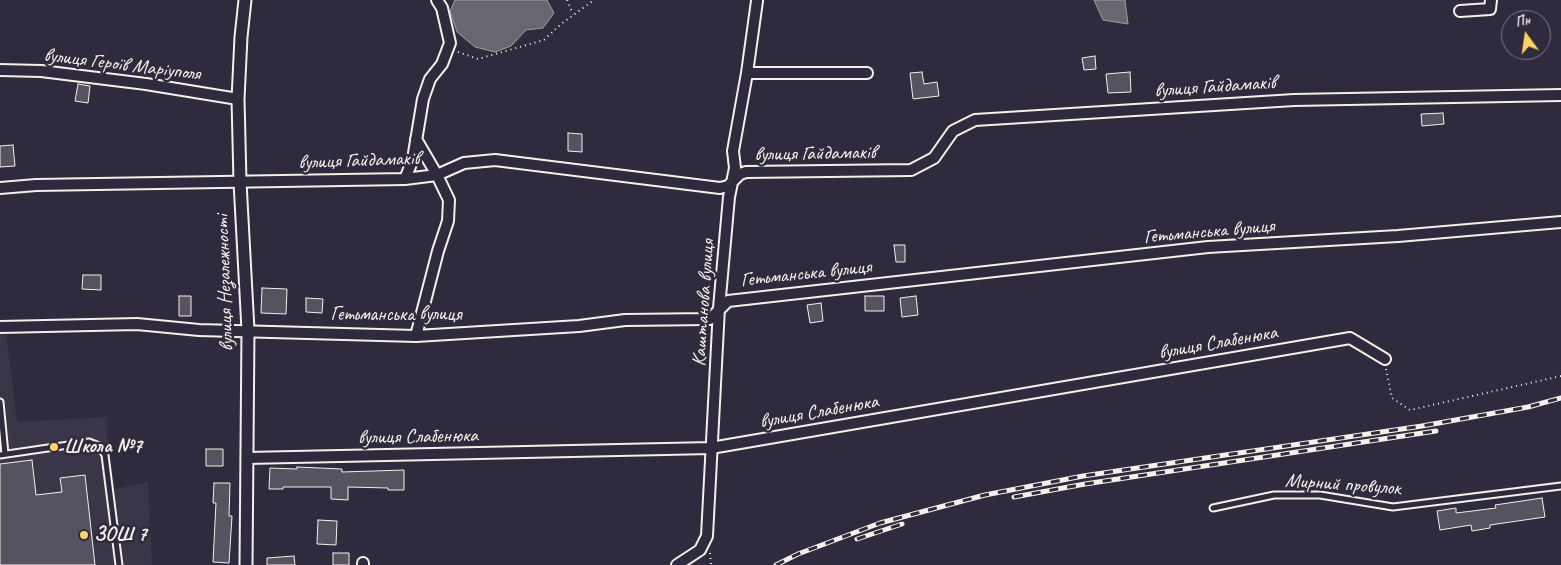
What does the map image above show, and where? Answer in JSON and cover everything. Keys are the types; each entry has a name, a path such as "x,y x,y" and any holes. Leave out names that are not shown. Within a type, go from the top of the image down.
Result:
{"street":[{"name":"вулиця Незалежності","path":"245,0 238,98 240,182 248,330 246,565"},
{"path":"405,179 413,159 423,100 430,79 442,64 450,43 442,8 437,0"},
{"path":"1460,12 1490,9 1491,0"},
{"name":"Каштанова вулиця","path":"677,565 700,550 707,536 719,308 729,197 736,168 733,151 747,74 757,1"},
{"name":"вулиця Героїв Маріуполя","path":"0,70 41,71 238,98"},
{"path":"747,74 867,73"},
{"name":"вулиця Гайдамаків","path":"0,188 36,185 405,179 437,175 464,163 495,160 720,188 728,186 740,174 746,172 911,170 934,158 953,131 975,120 1294,100 1561,95"},
{"path":"416,139 449,200 448,221 438,251 416,336"},
{"name":"Гетьманська вулиця","path":"0,327 137,324 199,330 416,336 579,326 625,320 710,319 728,301 1198,248 1398,236 1561,222"},
{"name":"вулиця Слабенюка","path":"247,458 711,448 1350,338 1384,359"}],"lane":[{"path":"0,402 2,455 89,442 99,446 105,455 119,565"},
{"name":"Мирний провулок","path":"1213,508 1274,495 1320,495 1393,507 1561,486"}],"path":[{"path":"567,0 574,14"},
{"path":"449,48 478,59 544,40 574,14 594,0"},
{"path":"1384,359 1392,398 1410,410 1561,376"}],"shaded area":[{"path":"455,0 547,0 554,13 543,28 526,30 511,46 495,52 475,47 457,32 450,11"},
{"path":"1094,0 1125,0 1128,24 1103,20"},
{"name":"Школа №7","path":"0,333 6,333 17,422 106,417 112,490 148,482 152,565 0,565"}],"building":[{"path":"1095,56 1096,69 1084,70 1082,58"},
{"path":"922,72 924,84 937,82 939,96 913,99 910,73"},
{"path":"1130,72 1131,92 1108,93 1106,74"},
{"path":"78,84 90,86 88,103 75,101"},
{"path":"1443,113 1444,124 1422,126 1421,114"},
{"path":"568,133 582,134 582,152 568,151"},
{"path":"13,145 15,166 0,167 0,146"},
{"path":"894,245 905,245 905,262 896,262"},
{"path":"83,275 101,275 101,290 82,289"},
{"path":"262,288 287,289 286,314 261,313"},
{"path":"179,296 191,296 191,316 179,316"},
{"path":"865,296 884,296 884,311 865,311"},
{"path":"916,296 918,315 902,317 900,298"},
{"path":"306,298 323,299 322,313 306,312"},
{"path":"821,303 823,321 810,323 807,305"},
{"path":"206,449 223,449 223,466 206,466"},
{"path":"32,460 36,495 62,492 60,478 85,475 95,565 0,565 0,464"},
{"path":"297,467 342,469 342,472 404,470 404,490 348,487 348,500 331,499 331,487 283,487 283,489 269,489 270,468 297,469"},
{"path":"214,483 230,483 229,516 232,516 229,563 213,562 216,503 213,503"},
{"path":"1542,498 1545,517 1490,525 1490,528 1472,531 1471,525 1440,530 1437,511 1456,508 1456,513 1496,508 1495,505"},
{"path":"318,520 337,521 336,545 317,544"},
{"path":"333,553 349,553 349,565 333,565"},
{"path":"294,556 295,565 267,565 267,558"}],"railway":[{"path":"776,565 798,554 880,523 985,495 1083,476 1422,426 1528,407 1561,398"},
{"path":"1014,497 1085,484 1436,431"},
{"path":"857,539 902,524"}],"place":[{"name":"Школа №7","path":"54,447"},
{"name":"ЗОШ 7","path":"84,535"}]}
